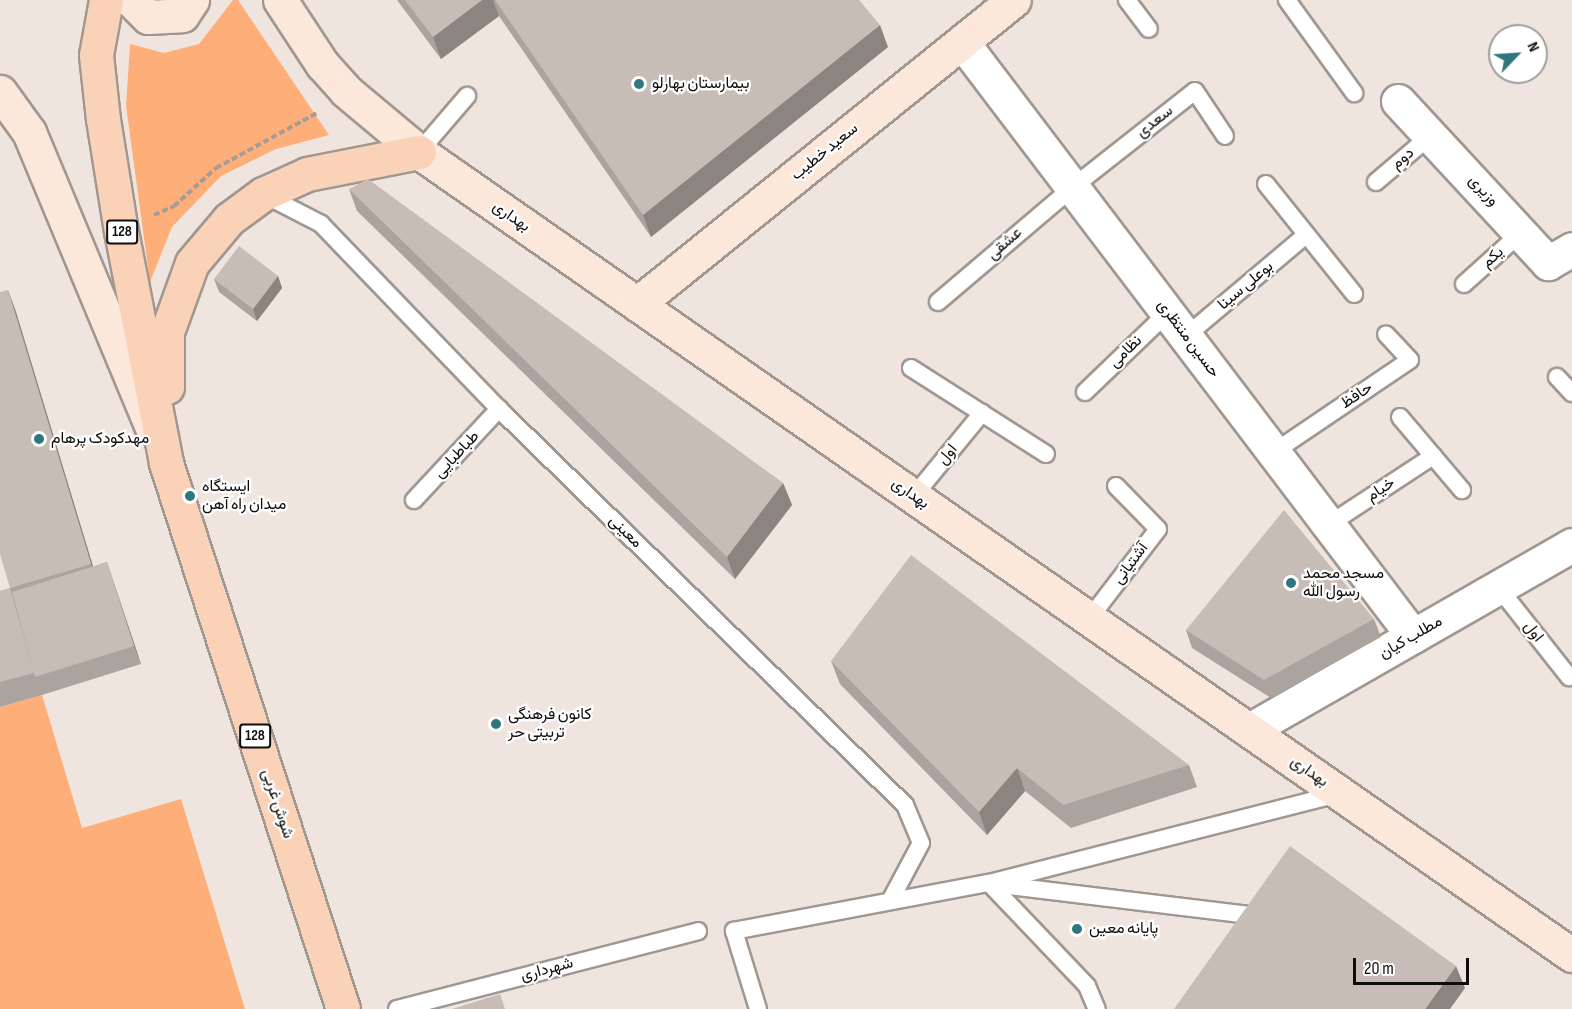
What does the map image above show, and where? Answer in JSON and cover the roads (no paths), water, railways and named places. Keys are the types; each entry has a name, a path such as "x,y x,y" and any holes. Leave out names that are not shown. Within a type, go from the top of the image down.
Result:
{"main road":[{"name":"128","path":"106,0 96,55 103,119 121,231 166,463"},
{"path":"166,463 167,332 192,263 229,219 263,194 307,174 419,152"},
{"name":"شوش غربی","path":"166,463 343,1009"}],"street":[{"path":"130,0 148,17 182,15 192,0"},
{"name":"بهداری","path":"280,0 322,64 346,91 419,152 1572,955"},
{"name":"سعید خطیب","path":"637,304 1014,0"},
{"name":"حسین منتظری","path":"962,42 1413,636"},
{"path":"0,92 28,132 166,463"},
{"name":"وزیری","path":"1398,101 1548,263 1572,249"},
{"name":"مطلب کیان","path":"1249,730 1572,545"}],"lane":[{"path":"1127,0 1149,29"},
{"path":"1287,0 1354,93"},
{"name":"سعدی","path":"1072,187 1195,91 1225,136"},
{"path":"419,152 467,96"},
{"name":"دوم","path":"1376,182 1431,135"},
{"path":"1266,184 1354,294"},
{"name":"عشقی","path":"938,302 1072,187"},
{"name":"معینی","path":"263,194 321,224 500,409 905,805 921,843 890,901"},
{"name":"یکم","path":"1464,284 1521,232"},
{"name":"بوعلی سینا","path":"1177,324 1306,235"},
{"name":"نظامی","path":"1085,392 1177,324"},
{"name":"حافظ","path":"1274,452 1410,360 1386,334"},
{"path":"911,368 1046,454"},
{"path":"1557,377 1572,393"},
{"name":"طباطبایی","path":"414,500 500,409"},
{"name":"اول","path":"913,497 982,414"},
{"path":"1400,417 1462,490"},
{"name":"خیام","path":"1328,525 1433,456"},
{"name":"آشتیانی","path":"1089,619 1158,529 1116,486"},
{"name":"اول","path":"1498,587 1569,676"},
{"path":"758,1009 734,932 989,883 1340,794"},
{"path":"989,883 1234,911 1280,920"},
{"path":"989,883 1087,986 1097,1009"},
{"name":"شهرداری","path":"397,1009 698,931"}],"place":[{"name":"بیمارستان بهارلو","path":"639,84"},
{"name":"مهدکودک پرهام","path":"39,439"},
{"name":"ایستگاه میدان راه آهن","path":"190,496"},
{"name":"مسجد محمد رسول الله","path":"1291,583"},
{"name":"کانون فرهنگی تربیتی حر","path":"496,724"},
{"name":"پایانه معین","path":"1077,929"}]}
